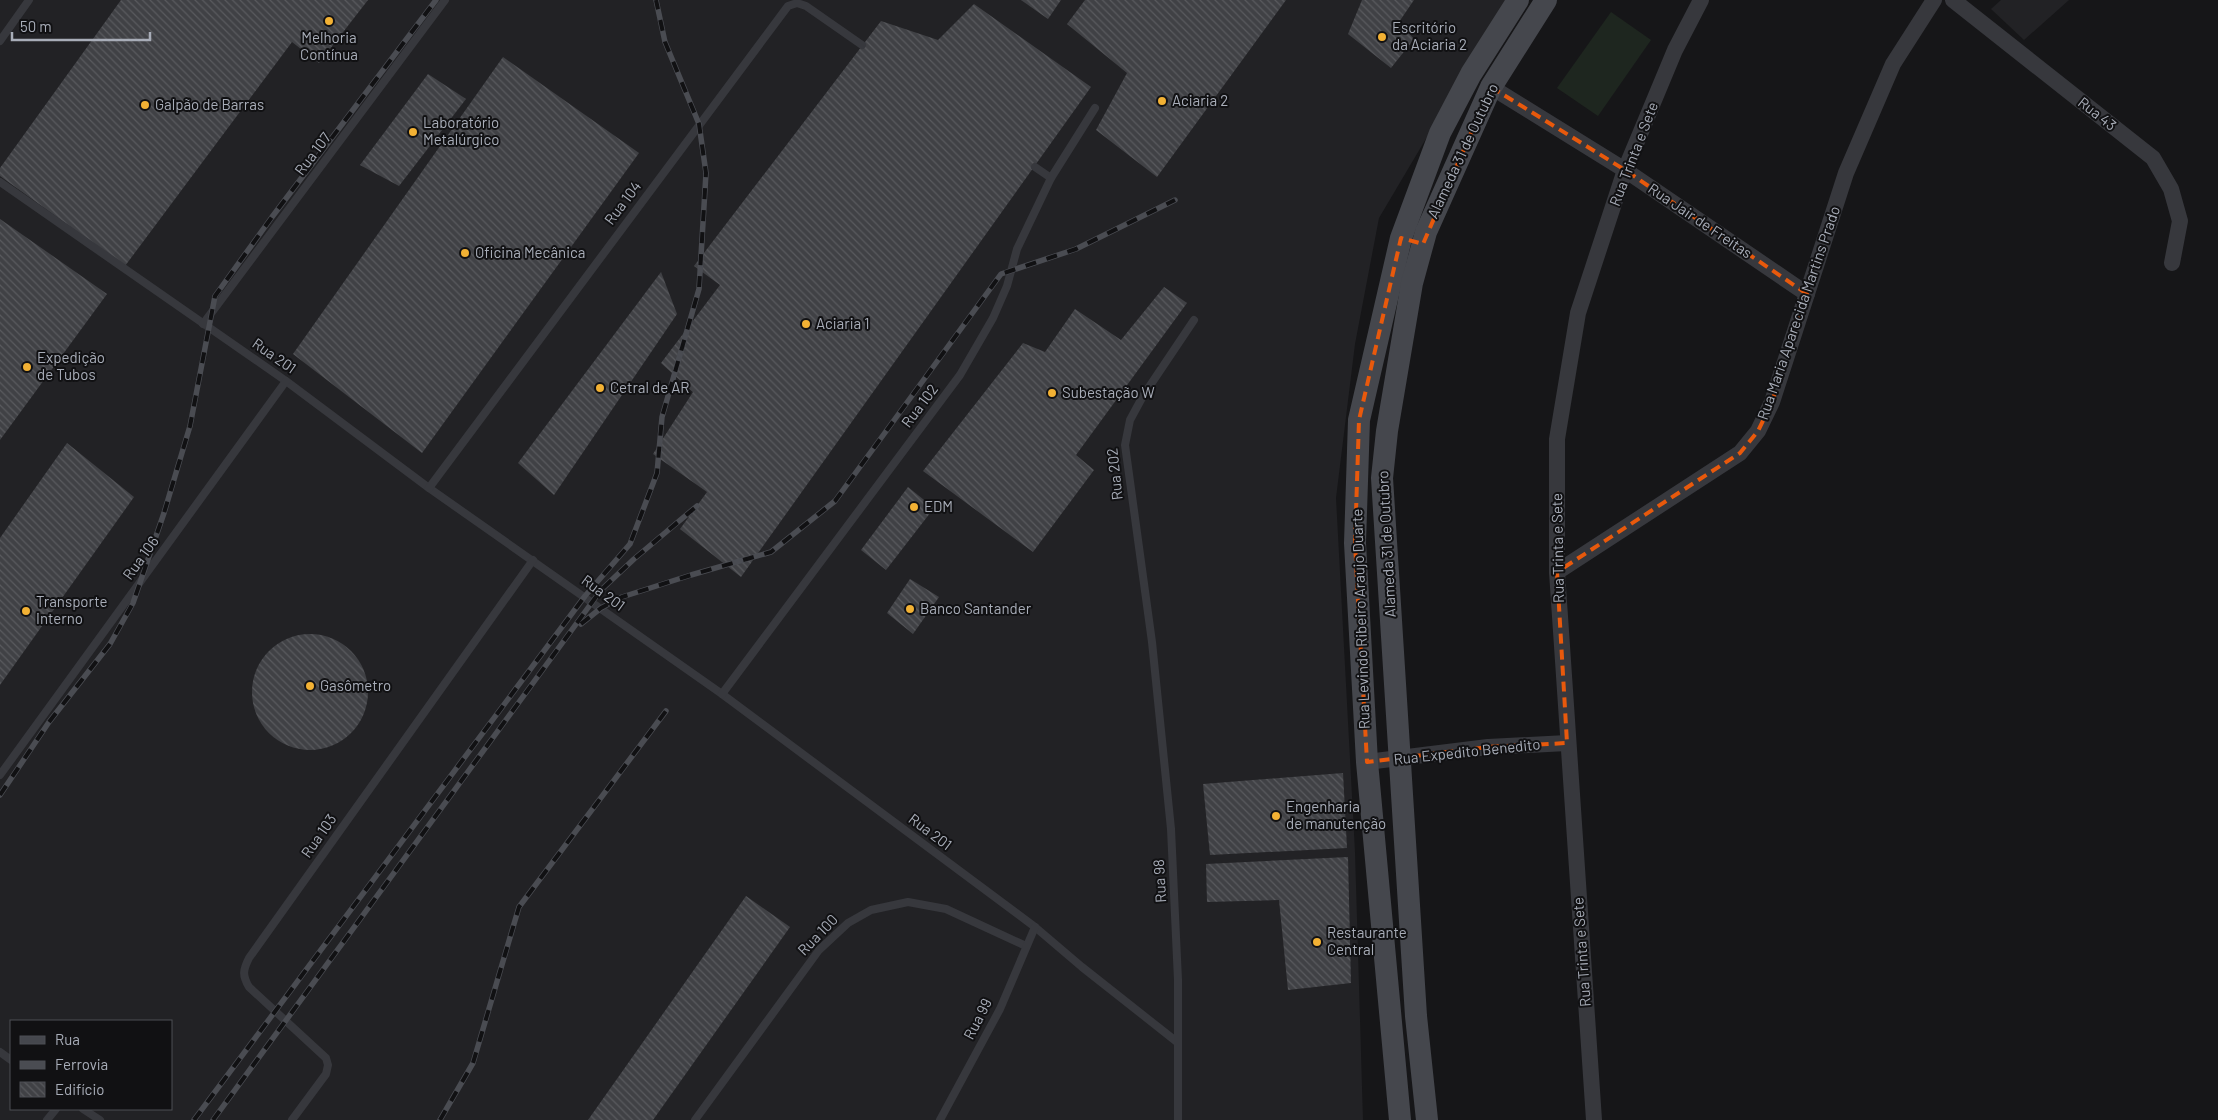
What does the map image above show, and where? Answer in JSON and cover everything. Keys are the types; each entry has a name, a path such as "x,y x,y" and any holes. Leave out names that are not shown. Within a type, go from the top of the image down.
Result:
{"main road":[{"name":"Rua Levindo Ribeiro Araujo Duarte","path":"1400,1120 1366,762 1355,543 1359,420 1400,238 1440,133 1471,74 1518,0"},
{"name":"Alameda 31 de Outubro","path":"1427,1120 1416,1016 1382,478 1387,431 1407,310 1426,232 1491,87 1546,0"},
{"path":"1400,238 1423,244"}],"street":[{"name":"Rua Trinta e Sete","path":"1594,1120 1567,743 1557,572 1558,439 1578,313 1626,170 1674,50 1701,0"},
{"name":"Rua Maria Aparecida Martins Prado","path":"1557,572 1740,453 1758,431 1772,402 1846,173 1893,64 1934,0"},
{"name":"Rua 43","path":"1953,0 2153,158 2171,189 2180,221 2172,263"},
{"name":"Rua Jair de Freitas","path":"1491,87 1626,170 1807,294"},
{"name":"Rua Expedito Benedito","path":"1366,762 1488,747 1567,743"}],"lane":[{"path":"0,41 29,0"},
{"name":"Rua 107","path":"203,324 445,0"},
{"name":"Rua 104","path":"429,488 788,6 797,3 806,6 862,45"},
{"name":"Rua 102","path":"722,694 960,375 993,318 1006,286 1017,249 1051,178 1095,108"},
{"path":"1035,167 1051,178"},
{"name":"Rua 201","path":"0,182 286,381 429,488 722,694 1034,927 1177,1042"},
{"name":"Rua 202","path":"1152,642 1125,444 1130,420 1134,412 1194,320"},
{"name":"Rua 106","path":"0,774 286,381"},
{"name":"Rua 103","path":"292,1120 326,1074 328,1065 326,1058 249,987 243,978 243,970 249,958 533,560"},
{"name":"Rua 98","path":"1152,642 1171,828 1178,980 1178,1120"},
{"name":"Rua 100","path":"695,1120 818,950 848,923 871,910 908,902 946,909 1026,946"},
{"name":"Rua 99","path":"940,1120 1000,1008 1034,927"},
{"path":"47,1120 55,1110"},
{"path":"85,1110 100,1120"}],"highlighted area":[{"path":"1491,87 1625,170 1807,294 1772,402 1758,431 1740,453 1557,572 1567,743 1488,747 1367,762 1355,543 1359,420 1401,238 1423,244"}],"shaded area":[{"path":"0,0 1508,0 1379,218 1355,344 1336,498 1355,852 1363,1120 0,1120"},
{"path":"2001,0 2069,0 2024,40 1991,9"},
{"path":"1611,12 1651,40 1598,116 1557,88"}],"building":[{"name":"Galpão de Barras","path":"121,0 368,0 319,63 292,42 125,266 0,176 0,168"},
{"path":"1021,0 1061,0 1048,19"},
{"name":"Aciaria 2","path":"1085,0 1286,0 1157,177 1096,130 1127,73 1067,24"},
{"name":"Escritório da Aciaria 2","path":"1362,0 1414,0 1399,22 1414,39 1391,68 1348,34"},
{"name":"Aciaria 1","path":"974,4 1091,87 741,577 680,529 707,492 653,454 693,392 661,363 720,285 694,266 881,21 938,40"},
{"name":"Oficina Mecânica","path":"503,57 639,153 422,453 293,354"},
{"name":"Laboratório Metalúrgico","path":"428,74 466,99 399,186 360,165"},
{"name":"Expedição de Tubos","path":"0,219 107,294 0,440"},
{"name":"Cetral de AR","path":"661,272 677,314 554,495 518,463"},
{"name":"Subestação W","path":"1164,287 1187,303 1076,455 1094,470 1033,552 923,471 1023,343 1045,352 1075,309 1121,340"},
{"name":"Transporte Interno","path":"67,443 134,497 0,685 0,538"},
{"path":"908,487 934,508 886,570 861,550"},
{"name":"Banco Santander","path":"910,579 939,597 913,634 887,613"},
{"name":"Gasômetro","path":"310,634 332,639 351,651 363,670 368,692 363,714 351,733 332,745 310,750 288,745 269,733 257,714 252,692 257,670 269,651 288,639"},
{"name":"Engenharia de manutenção","path":"1343,773 1347,848 1210,855 1203,784"},
{"name":"Restaurante Central","path":"1348,857 1351,983 1288,990 1279,900 1207,902 1206,864"},
{"path":"746,896 790,927 653,1120 588,1120"}],"railway":[{"path":"0,795 49,722 110,644 133,603 164,513 190,426 215,296 272,217 436,0"},
{"path":"194,1120 585,596 630,544 657,473 662,417 699,289 706,173 699,124 665,42 656,0"},
{"path":"581,624 601,608 622,597 771,552 835,501 1001,274 1076,249 1175,200"},
{"path":"213,1120 601,590 634,559 697,506"},
{"path":"440,1120 473,1063 519,907 666,711"}],"place":[{"name":"Melhoria Contínua","path":"329,21"},
{"name":"Escritório da Aciaria 2","path":"1382,37"},
{"name":"Aciaria 2","path":"1162,101"},
{"name":"Galpão de Barras","path":"145,105"},
{"name":"Laboratório Metalúrgico","path":"413,132"},
{"name":"Oficina Mecânica","path":"465,253"},
{"name":"Aciaria 1","path":"806,324"},
{"name":"Expedição de Tubos","path":"27,367"},
{"name":"Cetral de AR","path":"600,388"},
{"name":"Subestação W","path":"1052,393"},
{"name":"EDM","path":"914,507"},
{"name":"Banco Santander","path":"910,609"},
{"name":"Transporte Interno","path":"26,611"},
{"name":"Gasômetro","path":"310,686"},
{"name":"Engenharia de manutenção","path":"1276,816"},
{"name":"Restaurante Central","path":"1317,942"}]}
